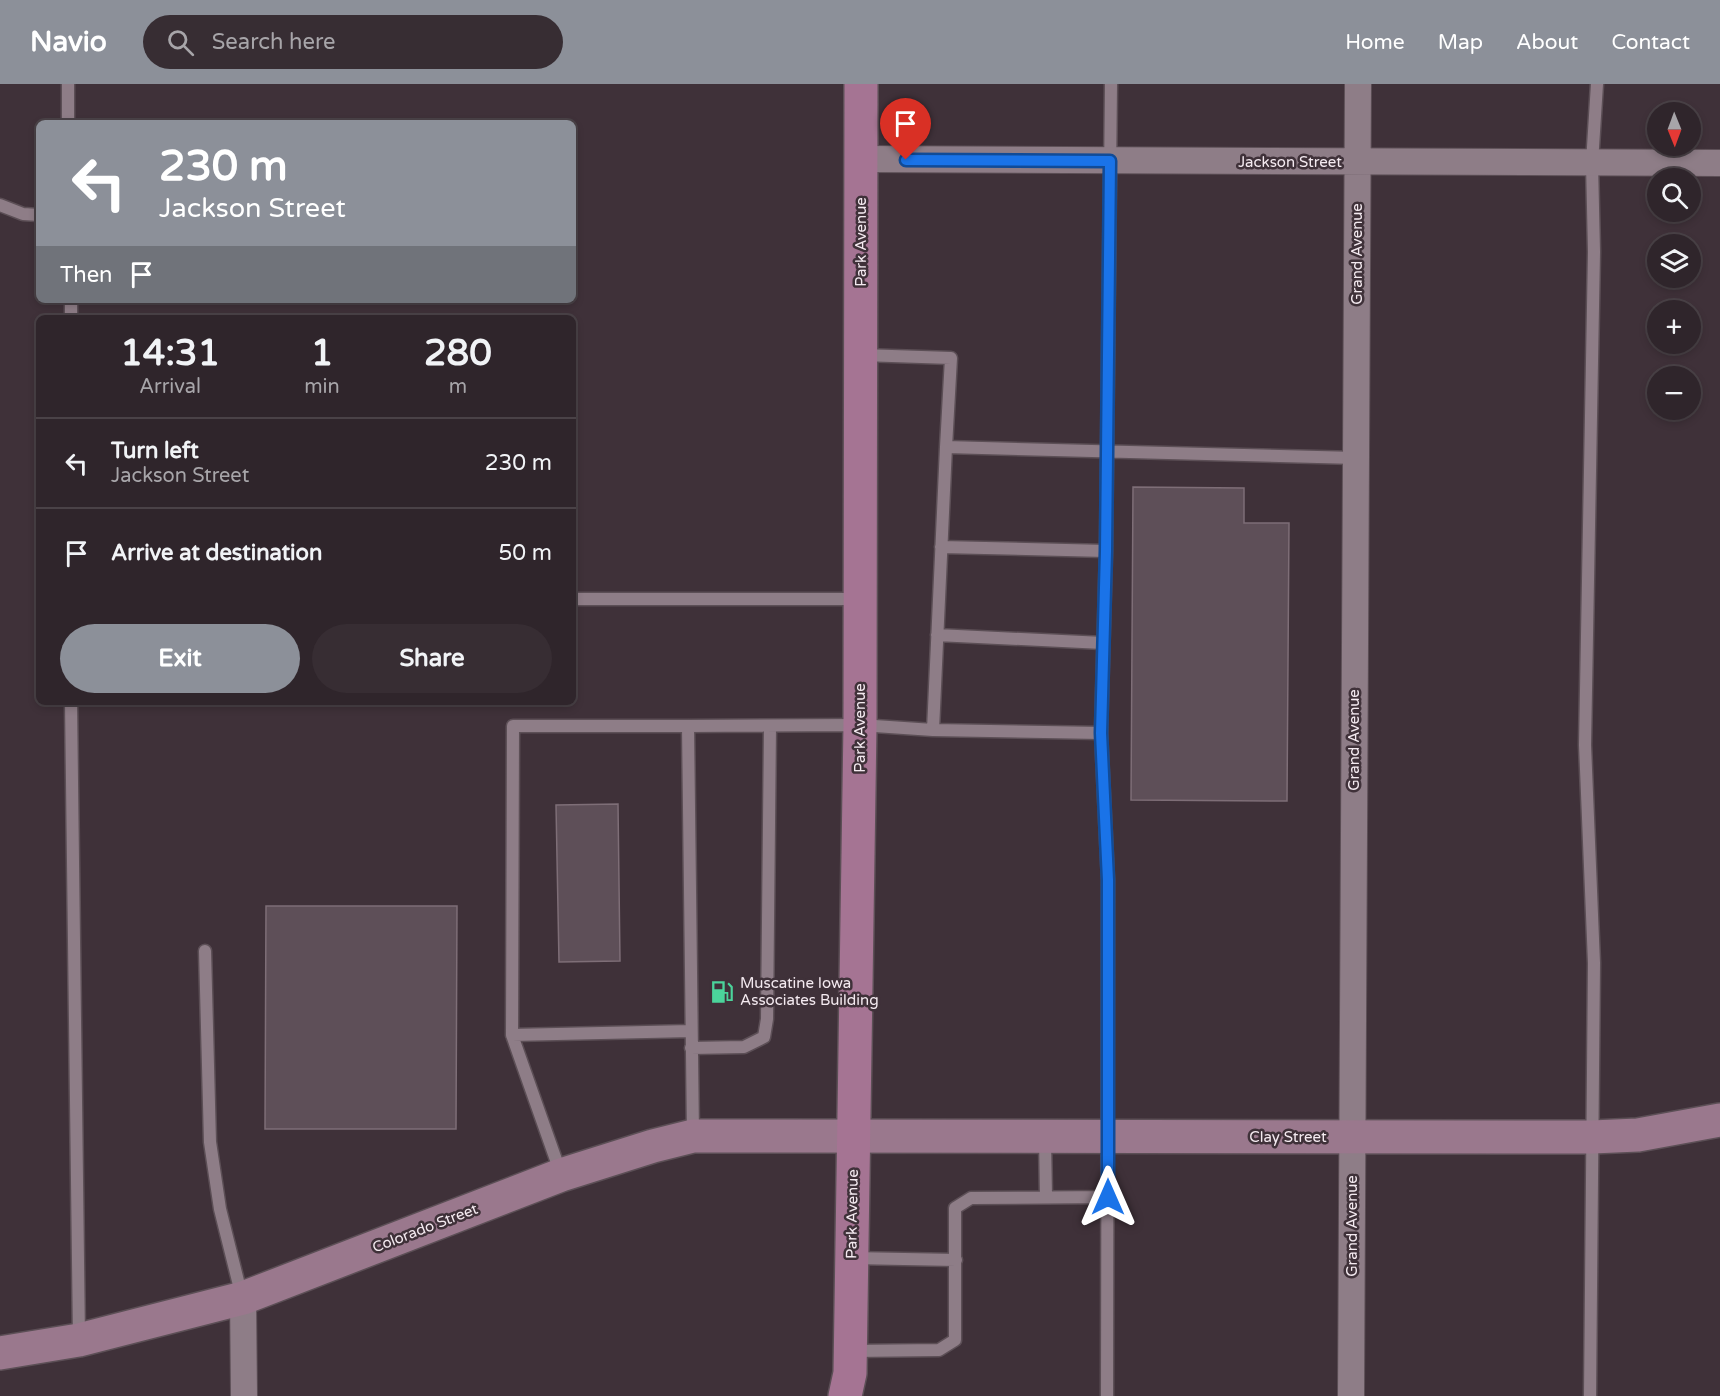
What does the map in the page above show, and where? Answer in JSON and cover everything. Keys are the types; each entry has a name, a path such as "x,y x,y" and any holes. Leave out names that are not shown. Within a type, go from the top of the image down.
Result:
{"main road":[{"name":"Park Avenue","path":"850,1379 860,725 861,84"}],"street":[{"name":"Grand Avenue","path":"1351,1396 1358,84"},
{"name":"Jackson Street","path":"860,159 1720,163"},
{"name":"Clay Street","path":"854,1137 1592,1137 1638,1135 1720,1120"},
{"name":"Colorado Street","path":"0,1353 79,1340 243,1298 561,1175 653,1146 693,1136 854,1137"},
{"path":"243,1298 244,1396"}],"lane":[{"path":"68,84 68,120"},
{"path":"1107,1396 1108,880 1101,733 1106,551 1111,84"},
{"path":"1590,1396 1594,963 1585,745 1594,252 1592,163 1597,84"},
{"path":"0,205 23,214 36,215"},
{"path":"861,356 951,358 933,730"},
{"path":"946,447 1356,458"},
{"path":"941,547 1106,551"},
{"path":"576,599 860,599"},
{"path":"937,635 1103,643"},
{"path":"71,705 79,1340"},
{"path":"561,1175 512,1035 513,726 860,725 933,730 1101,733"},
{"path":"688,726 693,1136"},
{"path":"691,1048 744,1047 764,1037 767,1018 770,726"},
{"path":"205,951 210,1142 220,1209 243,1298"},
{"path":"512,1035 691,1031"},
{"path":"1045,1137 1046,1197"},
{"path":"850,1379 939,1350 955,1340 955,1208 971,1198 1108,1197"},
{"path":"852,1258 956,1260"}],"building":[{"path":"1133,487 1244,488 1244,523 1289,523 1287,801 1131,800"},
{"path":"618,804 620,961 559,962 556,805"},
{"path":"266,906 457,906 456,1129 265,1129"}],"place":[{"name":"Muscatine Iowa Associates Building","path":"722,992"}],"route":[{"path":"906,160 1110,161 1106,551 1101,733 1108,880 1108,1197"}]}
